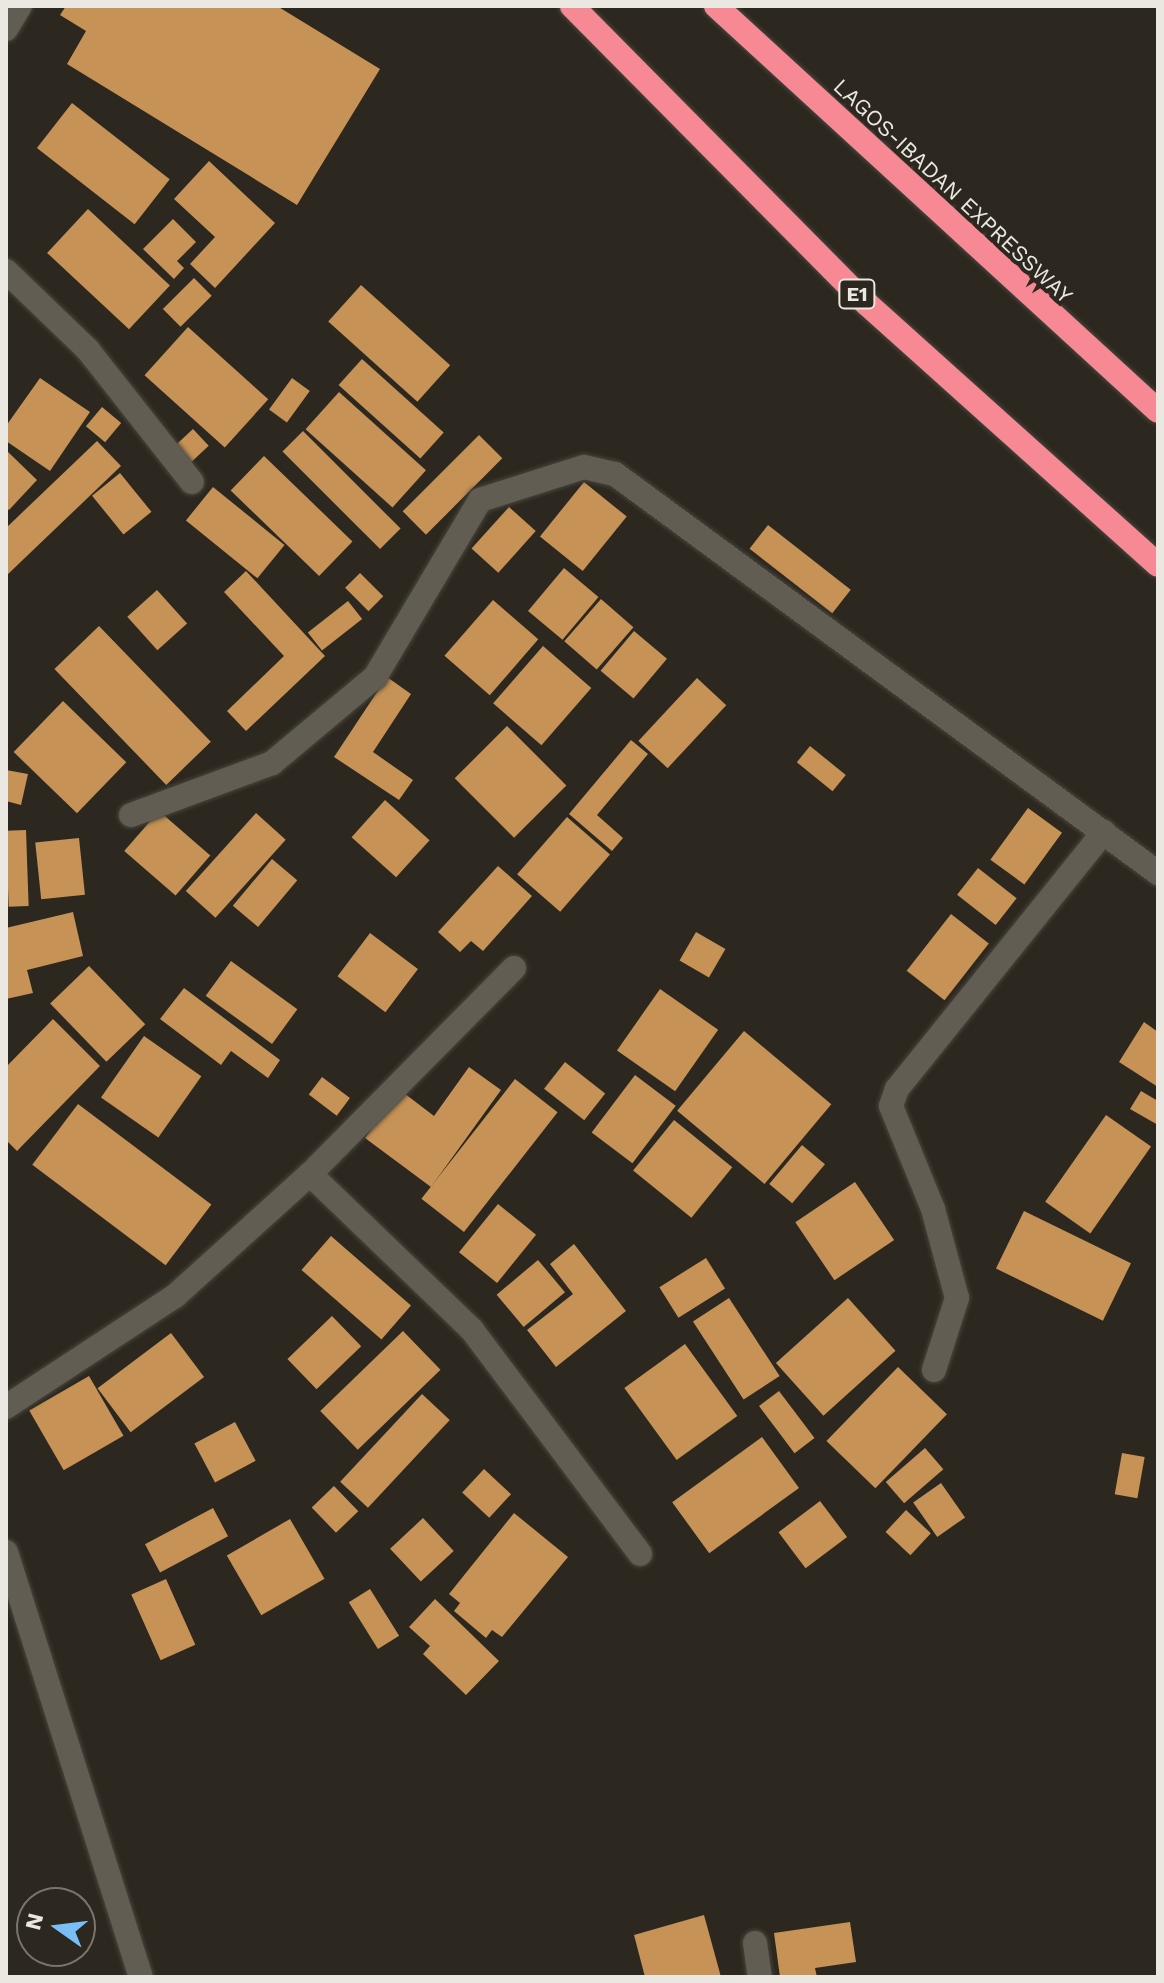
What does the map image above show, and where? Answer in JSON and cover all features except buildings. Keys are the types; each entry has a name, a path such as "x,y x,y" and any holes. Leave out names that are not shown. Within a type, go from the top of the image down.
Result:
{"highway":[{"name":"E1","path":"572,6 866,303 1158,565"},
{"name":"LAGOS-IBADAN EXPRESSWAY","path":"716,6 1158,411"}],"street":[{"path":"6,29 20,6"},
{"path":"6,271 88,350 192,482"},
{"path":"131,815 272,763 375,677 480,500 584,467 615,474 1158,873"},
{"path":"934,1370 957,1298 933,1209 891,1106 897,1089 1104,832"},
{"path":"6,1407 175,1296 310,1174 514,968"},
{"path":"310,1174 472,1330 640,1554"},
{"path":"6,1552 140,1977"},
{"path":"755,1943 760,1977"}]}
